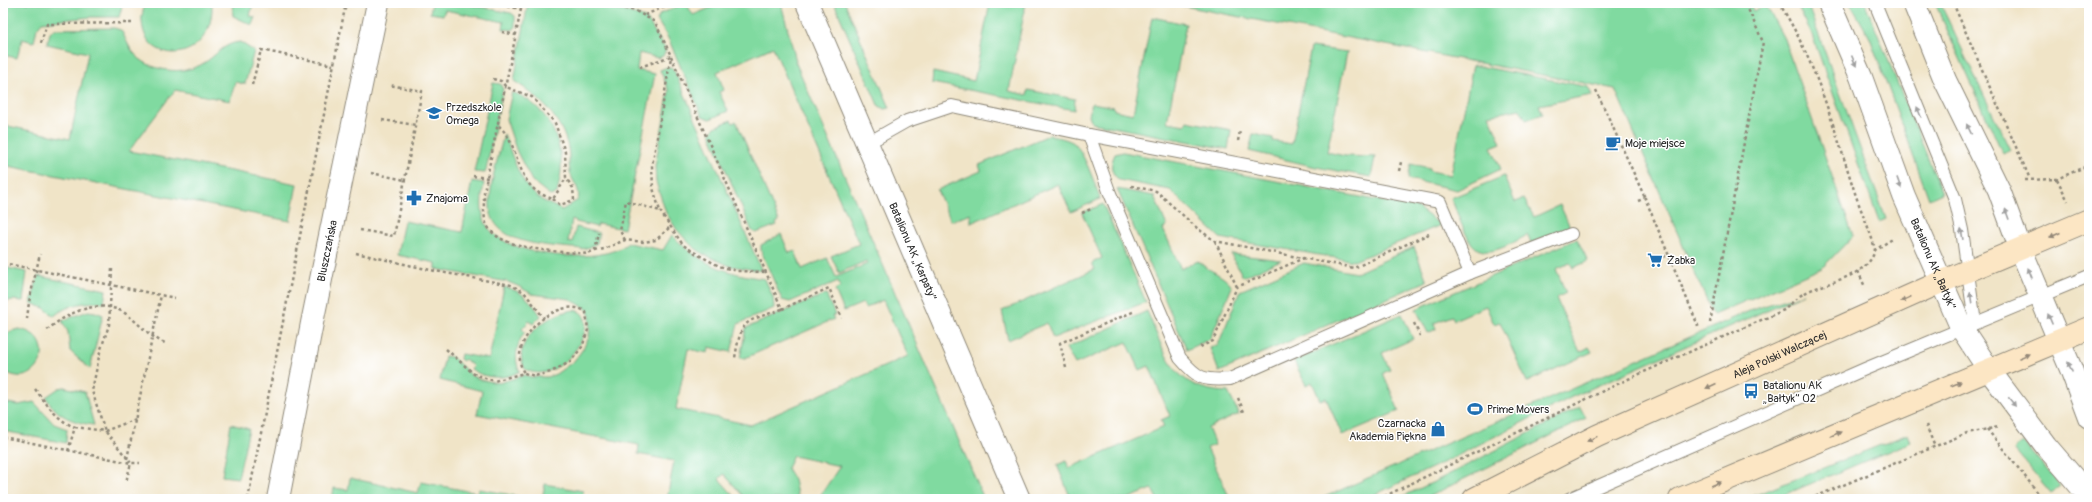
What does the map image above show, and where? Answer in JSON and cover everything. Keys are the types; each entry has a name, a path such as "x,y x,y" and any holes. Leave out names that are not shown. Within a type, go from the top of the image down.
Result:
{"main road":[{"name":"Aleja Polski Walczącej","path":"1474,499 1597,436 1942,282 2021,250 2089,220"},
{"path":"1680,499 2059,342 2089,328"}],"street":[{"name":"Bluszczańska","path":"278,499 312,323 378,3"},
{"name":"Batalionu AK „Karpaty”","path":"807,3 1019,499"},
{"name":"Batalionu AK „Bałtyk”","path":"1829,3 1861,77 1904,196 1942,282 1968,326 1989,370 2046,446 2089,496"},
{"path":"1914,3 1945,80 1999,190 2021,250 2089,417"}],"lane":[{"path":"1875,3 1954,198 1968,272 1968,326"},
{"path":"868,143 907,121 952,106 1088,135 1440,202 1470,273"},
{"path":"1088,135 1105,180 1180,358 1193,373 1209,381 1230,379 1470,273 1571,234"},
{"path":"1569,499 1850,375 2089,276"}],"path":[{"path":"248,499 346,3"},
{"path":"490,3 521,9"},
{"path":"522,3 488,178 484,208 486,224 497,236 526,248 588,254 625,240 644,242 656,240 670,227"},
{"path":"601,3 611,4 636,11 655,22 782,309"},
{"path":"644,15 674,3"},
{"path":"1710,323 1763,42 1748,9 1755,3"},
{"path":"1779,3 1799,36 1808,59 1834,127 1875,250"},
{"path":"1953,3 2030,179"},
{"path":"41,43 47,24 132,24"},
{"path":"502,32 516,35"},
{"path":"252,85 261,50 333,65"},
{"path":"640,66 671,56"},
{"path":"671,56 652,166 653,188 660,211 683,245 719,266 737,271 766,272"},
{"path":"493,79 501,81 506,87 532,97 555,123 565,152 566,178 573,188 574,200 560,205 553,199 537,192 529,183 507,133 499,126"},
{"path":"360,230 394,236 416,125 422,91 388,85"},
{"path":"1596,90 1646,198 1699,328"},
{"path":"382,120 416,125"},
{"path":"2020,181 2030,179 2057,179 2089,165"},
{"path":"371,173 405,180"},
{"path":"473,176 488,178"},
{"path":"553,199 566,178"},
{"path":"2057,179 2070,203"},
{"path":"1105,180 1156,191 1197,228 1215,240 1354,268 1450,225"},
{"path":"1638,201 1646,198"},
{"path":"625,240 620,231 626,201 660,211"},
{"path":"595,251 599,233"},
{"path":"1380,499 1626,380 1784,310 1803,294 1858,271 1868,264 1875,250 1896,237"},
{"path":"1215,240 1236,287"},
{"path":"356,253 435,271 511,285 524,292 544,318"},
{"path":"27,320 40,254"},
{"path":"1663,257 1669,254"},
{"path":"1180,358 1214,341 1236,287 1304,258"},
{"path":"3,263 175,298"},
{"path":"112,269 109,325 100,352 92,392 105,431 131,463"},
{"path":"1858,271 1866,290"},
{"path":"735,358 739,332 746,322 782,309 829,288 842,318"},
{"path":"127,459 161,295"},
{"path":"1066,368 1060,343 1156,302"},
{"path":"47,330 60,319 78,310 110,307 123,312 137,322 152,338 165,343"},
{"path":"446,349 474,374 494,381 524,373 535,376 550,372 570,362 582,348 588,330 586,312 581,308 572,307 554,312 532,327 524,338 520,353 519,365 524,373"},
{"path":"35,389 51,411 67,424 75,427 105,431 136,419"},
{"path":"1925,423 1935,447"},
{"path":"68,451 75,427"},
{"path":"1810,499 1966,433 1987,429 2043,499"},
{"path":"3,438 131,463 140,463"},
{"path":"126,482 131,463"}],"green space":[{"path":"4,3 123,3 119,17 91,17 42,22 37,28 34,42 22,39 17,58 3,55"},
{"path":"145,3 212,3 210,23 203,38 192,48 179,52 166,52 154,47 146,36 142,19"},
{"path":"232,3 253,3 250,16 255,17 252,25 233,16"},
{"path":"432,3 461,3 511,13 515,16 515,28 512,30 503,29 504,22 445,10 443,15 430,13"},
{"path":"528,3 580,3 632,13 647,19 666,50 663,56 658,58 639,53 637,70 655,74 624,229 598,224 597,227 576,222 572,219 568,242 572,243 576,227 599,233 597,243 582,249 522,241 509,235 498,227 491,215 490,200 492,183 504,134 518,170 534,194 562,210 578,200 579,196 578,189 569,169 568,148 561,127 540,101 514,81"},
{"path":"622,3 662,3 648,10"},
{"path":"686,3 693,15 722,3 781,3 795,61 984,499 818,499 840,466 793,456 787,468 794,480 798,499 742,499 743,496 724,474 719,479 737,499 667,499 674,461 638,454 639,445 477,414 482,391 440,380 445,356 452,357 472,376 482,380 499,383 525,375 531,377 548,377 556,374 574,361 583,349 589,337 590,316 587,309 570,299 532,294 508,282 436,269 436,263 397,255 404,221 462,232 472,181 484,183 482,213 486,225 501,239 517,247 536,252 579,256 599,254 616,250 628,243 663,250 672,235 693,254 714,266 738,274 765,279 773,297 774,308 738,324 731,352 709,347 708,353 688,349 676,409 751,425 908,356 883,300 865,308 863,303 844,311 835,290 840,287 838,281 790,302 782,300 761,251 761,245 781,234 789,253 795,251 802,269 827,258 836,277 867,264 866,261 839,273 831,256 859,244 773,47 717,72 724,90 719,92 728,111 710,119 702,116 668,38 657,20 660,14"},
{"path":"834,3 845,3 890,108 884,109 878,105"},
{"path":"990,3 1026,3 1009,91 1027,95 1028,90 1075,99 1074,110 932,83 933,72 974,81"},
{"path":"1168,3 1750,3 1753,11 1762,7 1767,7 1784,39 1853,236 1822,268 1713,315 1615,89"},
{"path":"1796,3 1807,3 1886,219 1879,222 1811,32"},
{"path":"1850,3 1865,3 1942,193 1929,199 1870,38"},
{"path":"1935,3 1940,3 2010,150 2003,154"},
{"path":"1152,17 1186,24 1167,122 1185,125 1187,121 1231,130 1228,149 1092,123 1089,115 1092,103 1114,107 1114,110 1133,114"},
{"path":"114,28 121,30 131,50 140,59 157,68 167,70 187,70 196,67 209,60 225,47 234,43 240,42 254,51 245,84 235,82 230,101 175,90 129,151 297,184 290,221 3,165 3,125 70,139 88,53 47,44 50,33 54,29"},
{"path":"1311,47 1347,52 1327,152 1345,156 1375,157 1371,177 1316,167 1249,151 1253,134 1273,138 1273,141 1292,144"},
{"path":"1473,65 1588,87 1592,95 1539,105 1543,114 1526,120 1520,109 1489,115 1501,143 1491,147 1501,169 1457,190 1408,179 1411,164 1430,168 1430,171 1451,175"},
{"path":"671,67 674,70 762,271 730,266 703,254 691,245 677,230 666,213 656,182 655,166 669,91 660,70"},
{"path":"493,83 500,84 503,89 486,170 485,173 474,172"},
{"path":"512,92 532,103 540,111 547,119 557,139 560,150 561,174 557,193 551,196 532,181 517,152 506,119"},
{"path":"731,120 733,123 736,121 779,221 776,223 777,225 756,233 752,231 711,136 711,131 715,127"},
{"path":"1049,135 1066,139 1075,144 1086,162 1100,199 1071,212 1058,184 971,223 971,214 951,221 937,190 981,171 979,165"},
{"path":"1123,152 1418,208 1441,225 1354,261 1220,238 1170,190 1119,180 1112,171 1112,162 1115,154"},
{"path":"1504,176 1515,202 1524,199 1534,217 1560,205 1570,227 1531,243 1527,235 1509,245 1494,250 1484,251 1476,248 1464,230 1451,198"},
{"path":"1117,189 1154,196 1167,226 1163,229 1181,269 1198,261 1225,279 1232,287 1210,339 1187,350"},
{"path":"1103,204 1146,302 1053,338 1047,323 1008,340 1002,311 1095,269 1092,263 1102,258 1082,213"},
{"path":"1577,239 1588,261 1573,268 1570,263 1556,269 1566,293 1556,298 1580,352 1589,347 1592,352 1527,382 1500,322 1494,324 1486,306 1454,320 1452,316 1434,323 1436,329 1428,333 1416,309"},
{"path":"1414,247 1427,281 1219,372 1210,348 1218,345 1240,291 1304,263 1356,273"},
{"path":"1231,254 1281,260 1243,277"},
{"path":"3,267 27,272 23,301 13,300 3,302"},
{"path":"38,276 106,290 104,303 91,302 78,304 59,312 54,316 44,308 31,303"},
{"path":"504,287 516,291 526,297 541,316 533,324 529,321 522,329 525,332 520,340 516,357 520,371 502,377 483,375 471,369 473,366 465,359 463,361 460,359 461,354 489,359"},
{"path":"826,294 835,315 832,316 834,319 745,358 740,358 746,328"},
{"path":"1803,294 1572,397 1449,460 1365,499 1320,499 1754,309"},
{"path":"575,310 583,316 586,326 582,338 575,350 565,362 552,370 539,373 525,369 522,359 523,348 527,339 544,322 554,316"},
{"path":"88,311 103,315 90,369 70,351 68,332 62,321"},
{"path":"1147,311 1166,355 1174,367 1183,377 1194,385 1209,390 1228,392 1239,414 1208,428 1215,445 1207,448 1230,499 1157,499 1152,489 1127,499 1071,499 1057,465 1066,461 1069,468 1164,427 1161,420 1170,416 1149,366 1140,370 1127,342 1075,364 1066,348"},
{"path":"1402,314 1413,339 1382,353 1390,370 1383,373 1399,411 1342,435 1326,398 1320,400 1312,382 1306,385 1294,361"},
{"path":"19,329 32,334 40,342 42,352 40,362 35,370 26,375 15,376 3,370 3,336 11,331"},
{"path":"64,387 85,392 94,425 66,417 60,414 50,404 46,397 59,388"},
{"path":"3,402 18,405 34,402 54,424 67,429 66,443 3,431"},
{"path":"1580,407 1586,418 1424,499 1397,499 1436,481"},
{"path":"231,424 249,429 238,478 222,476"},
{"path":"1908,434 1911,442 1774,499 1746,499"},
{"path":"2023,442 2061,486 2051,493 2014,449"},
{"path":"350,478 418,493 421,482 478,493 479,489 533,499 332,499 334,488 348,490"},
{"path":"545,484 583,491 582,499 542,499"}],"place":[{"name":"Przedszkole Omega","path":"434,113"},
{"name":"Moje miejsce","path":"1613,143"},
{"name":"Znajoma","path":"414,198"},
{"name":"Żabka","path":"1655,260"},
{"name":"Batalionu AK „Bałtyk” 02","path":"1751,391"},
{"name":"Prime Movers","path":"1475,409"},
{"name":"Czarnacka Akademia Piękna","path":"1438,429"}]}
